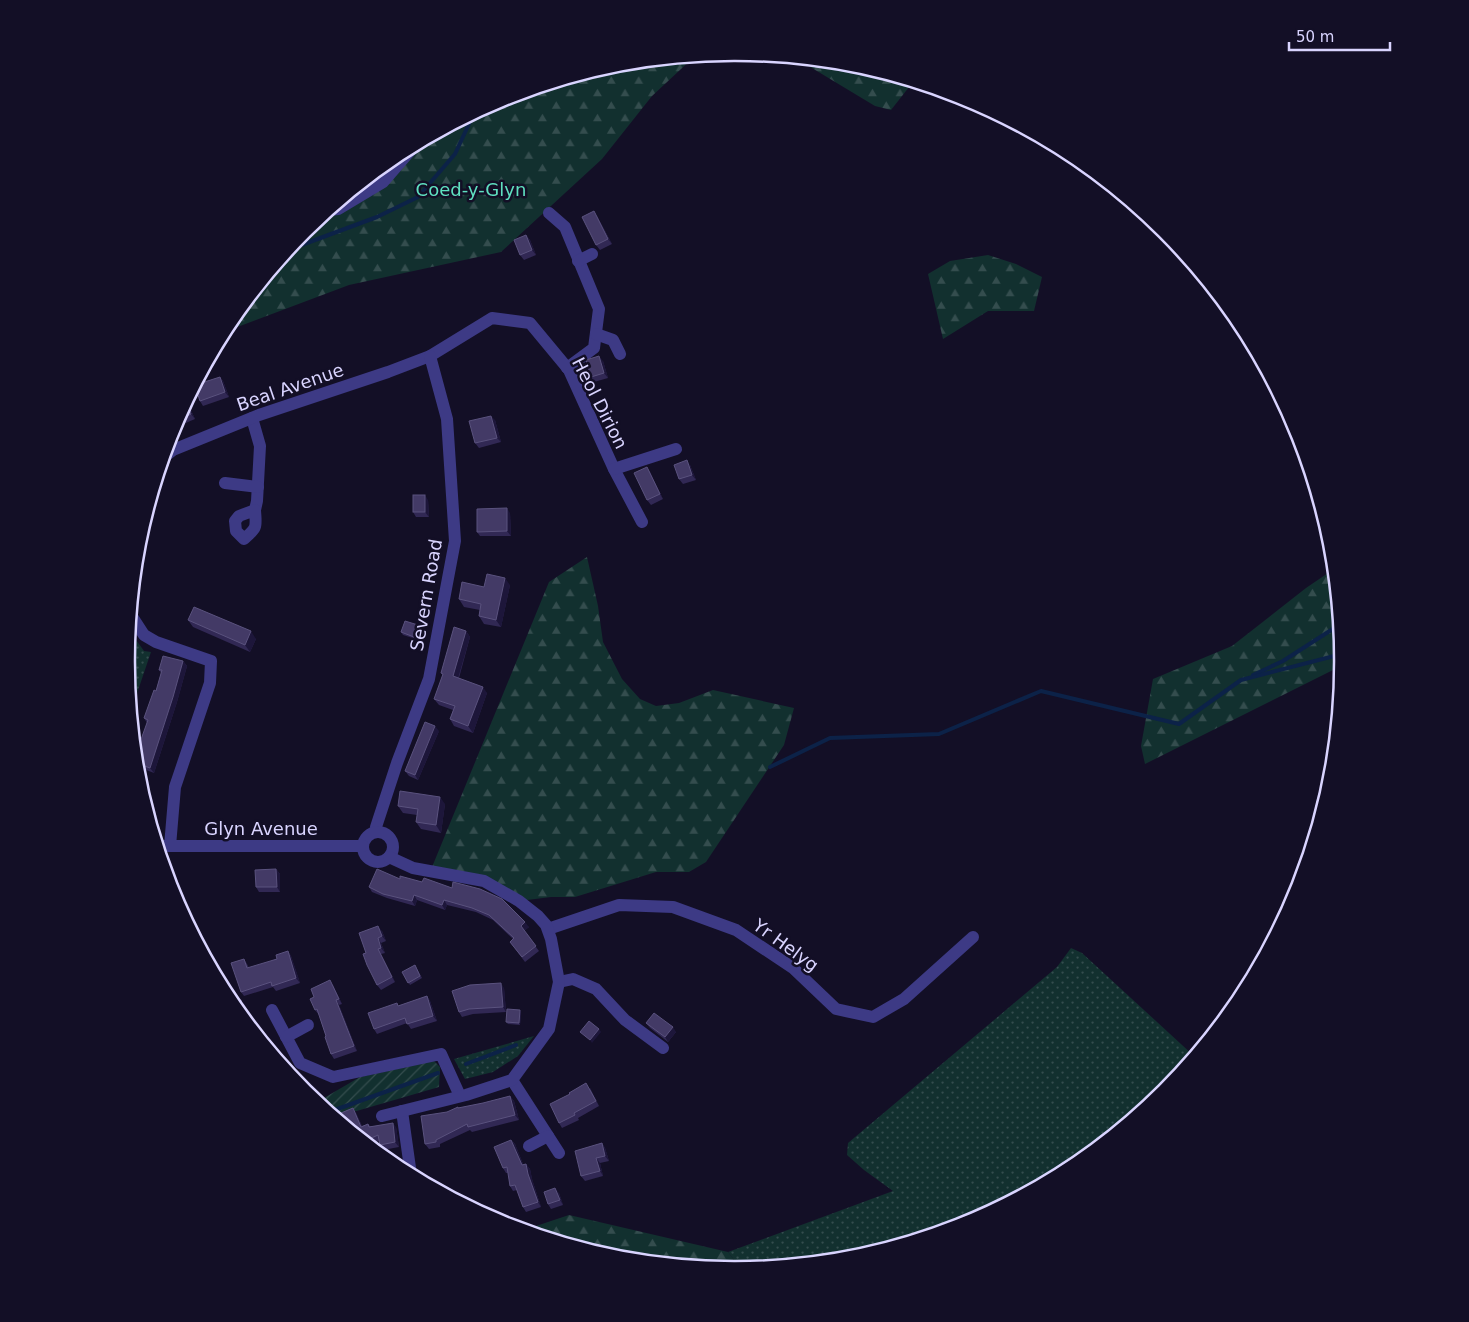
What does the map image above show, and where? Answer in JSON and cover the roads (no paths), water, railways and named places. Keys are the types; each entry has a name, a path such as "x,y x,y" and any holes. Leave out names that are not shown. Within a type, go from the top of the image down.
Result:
{"street":[{"path":"346,204 383,182 399,163"},
{"path":"549,213 565,227 599,308 594,348 566,368"},
{"path":"578,261 592,254"},
{"name":"Heol Dirion","path":"430,356 492,318 530,322 566,368 614,469 642,522"},
{"path":"596,334 613,340 620,354"},
{"name":"Beal Avenue","path":"173,450 252,418 430,356"},
{"name":"Severn Road","path":"378,832 376,827 397,763 429,679 455,542 447,419 430,356"},
{"path":"252,418 260,446 255,510"},
{"name":"Heol Dirion","path":"614,469 676,449"},
{"path":"225,483 258,487"},
{"path":"136,624 144,635 156,642 211,661 210,683 175,787 164,845"},
{"path":"378,832 387,835 393,843 392,853 381,862 372,861 365,855 364,846 370,835 378,832"},
{"name":"Glyn Avenue","path":"164,846 364,846"},
{"path":"382,1116 460,1096 512,1080 549,1029 558,982 548,930 538,916 519,901 484,881 413,868 389,857"},
{"name":"Yr Helyg","path":"548,930 619,905 673,907 736,930 793,968 836,1009 873,1017 904,999 973,937"},
{"path":"558,982 573,980 596,989 625,1020 663,1048"},
{"path":"272,1010 300,1063 333,1077 441,1054 460,1096"},
{"path":"286,1037 308,1025"},
{"path":"512,1080 559,1153"},
{"path":"402,1111 410,1165"},
{"path":"529,1146 548,1136"}],"waterway":[{"path":"303,244 377,217 418,197 455,154 469,123"},
{"path":"1253,675 1283,661 1333,629"},
{"path":"770,767 830,738 939,734 1041,691 1179,724 1241,680 1334,656"},
{"path":"466,1064 516,1045"},
{"path":"336,1109 438,1073"}],"park label":[{"name":"Coed-y-Glyn","path":"471,189"}]}
